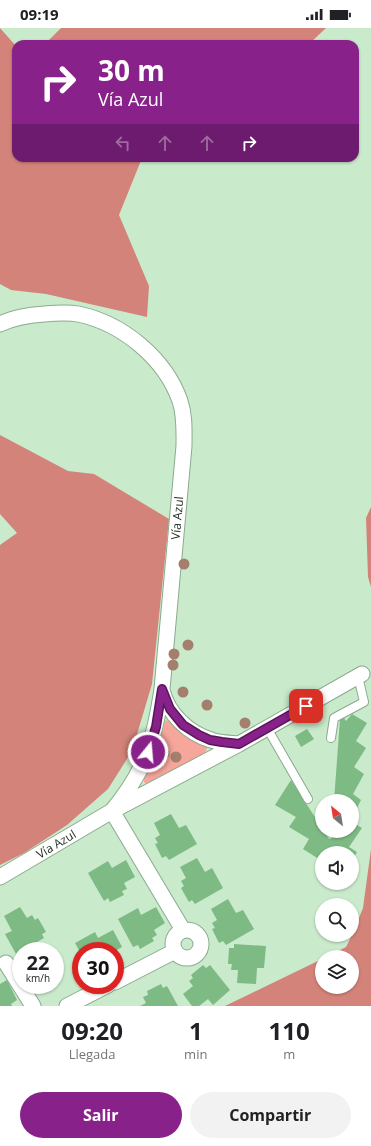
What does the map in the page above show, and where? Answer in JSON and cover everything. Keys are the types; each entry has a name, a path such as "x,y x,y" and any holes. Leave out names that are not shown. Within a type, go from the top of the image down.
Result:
{"street":[{"name":"Vía Azul","path":"0,324 24,316 49,313 76,314 106,323 137,343 162,368 178,395 182,409 185,428 162,689 156,727 143,764 130,788 112,811"},
{"name":"Vía Azul","path":"0,877 112,811 239,744 360,675"},
{"name":"Vía Azul","path":"162,689 170,709 178,720 192,731 210,740 239,744"},
{"path":"112,811 183,930"},
{"path":"189,929 195,931 202,941 200,952 196,956 184,958 178,956 175,951 173,941 175,936 183,930 189,929"},
{"path":"124,977 175,951"},
{"path":"6,963 33,1006"},
{"path":"67,1006 90,994"}],"lane":[{"path":"331,738 334,718 364,702 360,675"},
{"path":"267,728 308,799"}],"shaded area":[{"path":"0,28 12,42 12,162 140,162 119,215 149,286 147,317 46,294 11,290 0,284"},
{"path":"61,28 326,28 313,40 49,40"},
{"path":"0,435 68,471 94,474 169,519 152,684 132,751 108,789 67,825 24,853 0,865 0,545 17,533 0,514"},
{"path":"371,507 371,587 368,577 366,518"},
{"path":"168,720 178,729 205,745 207,748 205,753 146,784 144,782 144,778 159,744 165,721"},
{"path":"371,849 371,1006 225,1006 315,962 315,994 359,994 359,950 340,950 346,947 348,942 359,942 359,918 363,908"}],"building":[{"path":"352,714 367,723 356,741 366,748 354,767 364,774 353,794 335,794 340,719 344,718 346,721"},
{"path":"307,729 314,739 301,747 295,736"},
{"path":"291,780 315,817 315,838 355,838 350,846 315,846 315,857 303,849 309,839 289,827 296,817 275,805"},
{"path":"171,814 179,828 186,825 197,844 169,860 166,856 162,858 155,844 158,843 155,838 160,835 154,823"},
{"path":"197,858 205,872 212,868 223,888 195,904 192,900 189,902 181,888 184,886 181,881 186,878 180,867"},
{"path":"126,860 135,877 124,883 127,889 122,891 124,895 110,902 108,898 104,901 88,873 108,861 112,868"},
{"path":"228,899 236,913 243,910 254,929 226,945 223,941 219,943 212,929 215,928 212,923 217,920 211,909"},
{"path":"20,907 27,918 32,915 35,920 38,918 46,932 42,934 44,938 37,942 12,942 12,947 5,934 12,931 4,916"},
{"path":"156,907 165,923 154,930 157,935 152,938 154,941 140,949 138,945 133,947 118,919 138,908 141,915"},
{"path":"113,930 119,942 77,942 95,932 98,938"},
{"path":"234,944 266,946 264,968 257,968 256,984 237,983 238,970 231,970 232,964 228,964 229,948 234,948"},
{"path":"203,965 206,968 210,965 230,990 213,1005 208,999 199,1006 192,1006 183,994 193,986 189,981 193,978 191,975"},
{"path":"7,980 12,990 12,994 14,994 17,1000 11,1004 12,1006 0,1006 0,984"},
{"path":"161,984 163,988 167,986 178,1006 140,1006 146,1003 143,997 148,995 147,991"}],"route":[{"path":"148,752 156,727 162,689 170,709 183,725 210,740 222,742 239,744 306,706"}]}
